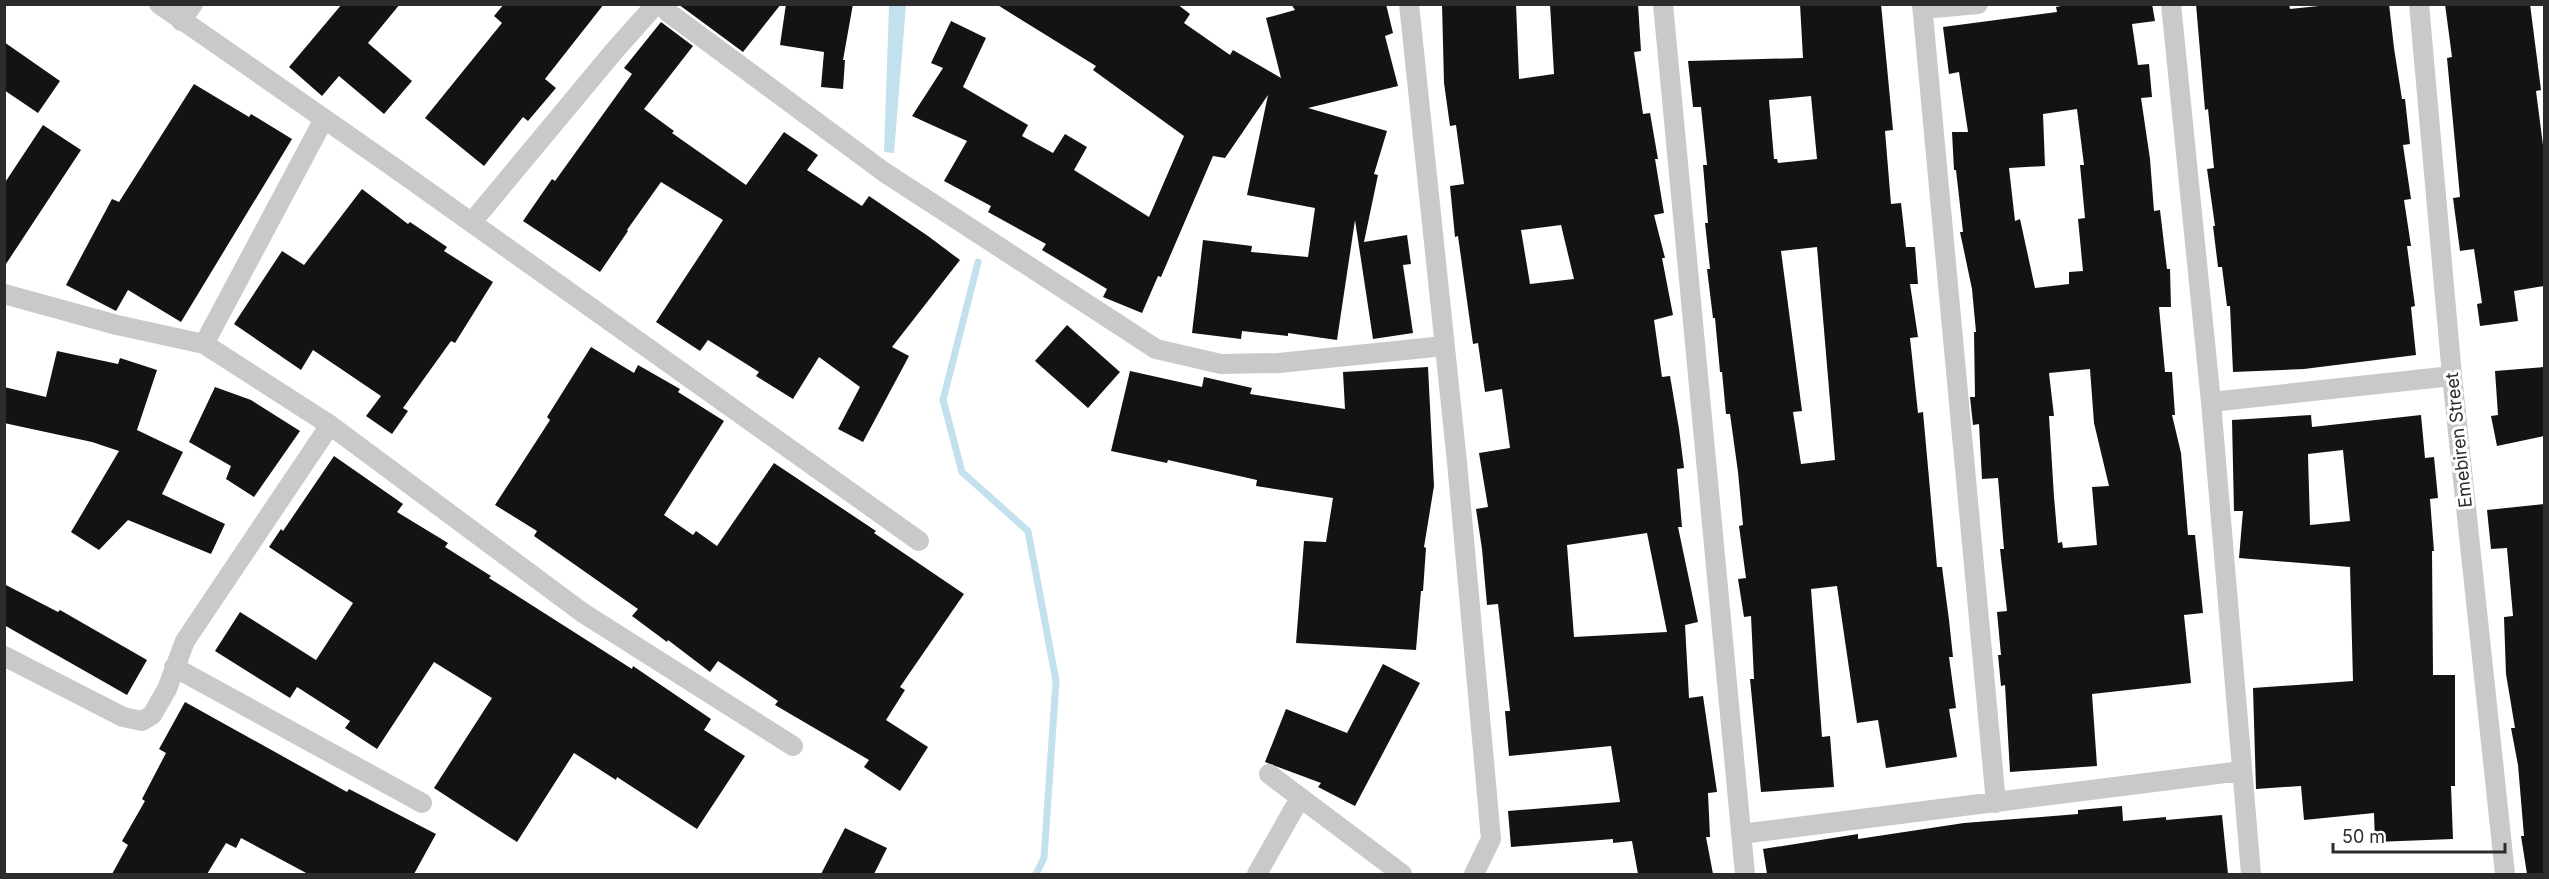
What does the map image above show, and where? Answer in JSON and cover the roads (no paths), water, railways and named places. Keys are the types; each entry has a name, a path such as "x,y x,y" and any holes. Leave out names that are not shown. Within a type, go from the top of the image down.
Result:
{"street":[{"path":"159,4 472,222 919,541"},
{"path":"182,21 193,4"},
{"path":"472,222 656,4"},
{"path":"661,4 669,13 884,172 1156,349 1221,364 1279,363 1444,346"},
{"path":"1409,4 1457,462 1491,839 1474,874"},
{"path":"1663,4 1744,874"},
{"path":"1978,4 1922,7 1996,803"},
{"path":"2171,4 2211,402 2251,874"},
{"name":"Emebiren Street","path":"2419,4 2452,376 2505,874"},
{"path":"204,344 324,119"},
{"path":"4,294 117,325 204,344 330,425 583,613 793,746"},
{"path":"2211,402 2452,376"},
{"path":"4,656 123,717 142,721 152,715 167,689 185,641 330,425"},
{"path":"174,667 422,803"},
{"path":"1741,834 2241,771"},
{"path":"1269,774 1402,874"},
{"path":"1257,874 1300,798"}],"water":[{"path":"889,5 906,5 894,153 884,152"}],"waterway":[{"path":"978,262 943,400 962,472 1028,531 1056,681 1044,858 1036,874"}]}
